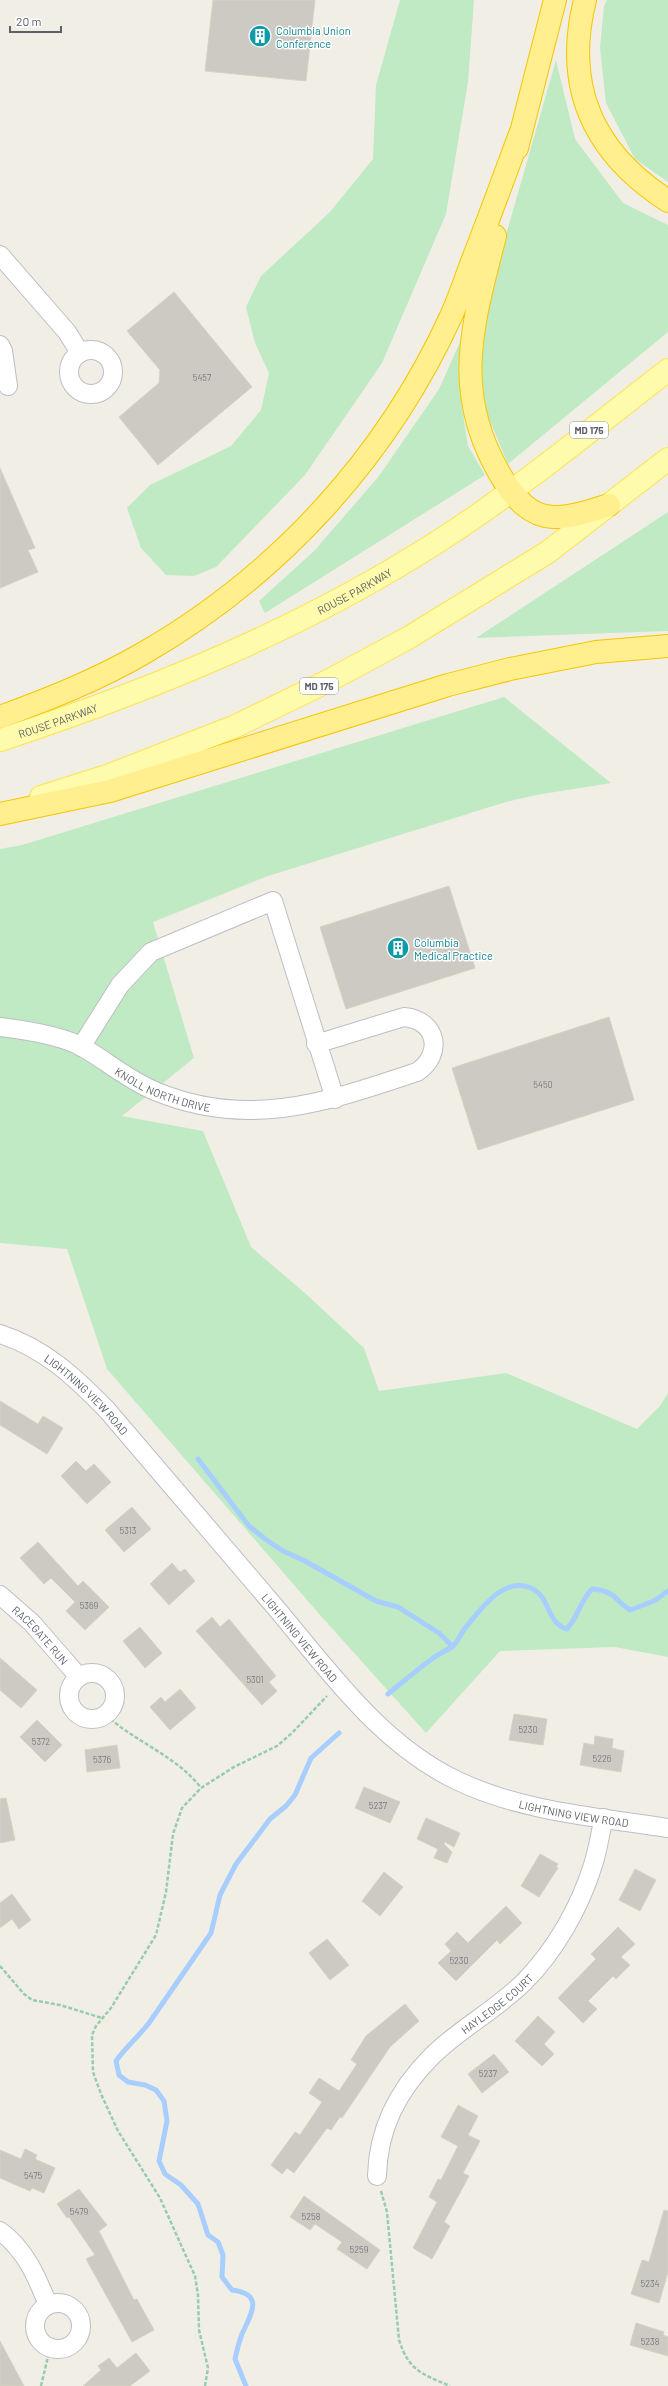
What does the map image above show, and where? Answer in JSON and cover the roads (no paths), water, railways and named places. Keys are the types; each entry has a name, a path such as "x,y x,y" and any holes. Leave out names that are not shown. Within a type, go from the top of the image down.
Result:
{"highway":[{"path":"555,0 479,299 471,344 470,387 477,426 491,460 511,491 528,510 552,517 570,515 609,505"},
{"path":"585,0 579,24 578,50 580,78 588,111 600,136 620,164 644,185 668,201"},
{"path":"0,717 95,679 142,654 194,622 278,556 316,518 357,470 394,418 424,368 452,313 520,134"},
{"path":"0,814 110,791 448,685 510,669 596,652 668,646"}],"main road":[{"name":"ROUSE PARKWAY","path":"0,740 92,710 202,667 296,623 442,539 511,491 668,370"},
{"name":"MD 175","path":"0,810 107,776 236,726 328,681 408,638 548,552 668,459"}],"street":[{"path":"0,255 67,332 80,354"},
{"path":"0,345 3,351 8,386"},
{"path":"81,1047 120,985 151,952 273,901 316,1044 335,1099"},
{"name":"KNOLL NORTH DRIVE","path":"0,1027 34,1033 81,1047 129,1078 155,1091 187,1102 222,1109 288,1109 335,1099 417,1072 426,1067 431,1060 434,1045 433,1037 424,1024 418,1020 404,1017 316,1044"},
{"name":"LIGHTNING VIEW ROAD","path":"0,1334 21,1341 48,1357 76,1378 107,1410 341,1684 389,1736 422,1760 457,1781 520,1804 668,1828"},
{"name":"RACEGATE RUN","path":"0,1595 32,1623 79,1677"},
{"path":"94,1673 101,1675 112,1686 114,1701 106,1714 92,1719 85,1718 73,1710 69,1696 70,1689 79,1677 94,1673"},
{"name":"HAYLEDGE COURT","path":"377,2176 377,2152 383,2133 400,2095 433,2055 499,2005 525,1982 560,1936 578,1901 593,1865 604,1818"},
{"path":"0,2231 21,2251 35,2272 48,2305"},
{"path":"56,2303 70,2306 76,2311 81,2325 80,2333 72,2345 57,2349 50,2348 38,2338 35,2323 42,2309 48,2305 56,2303"}],"waterway":[{"path":"198,1459 249,1526 265,1539 283,1551 305,1561 376,1601 398,1607 439,1633 452,1646"},
{"path":"388,1694 436,1656 452,1647 486,1603 503,1590 512,1586 521,1585 531,1588 537,1592 546,1603 555,1621 560,1626 567,1629 592,1589 607,1592 630,1610 654,1601 668,1591"},
{"path":"246,2386 235,2359 241,2337 253,2306 252,2300 249,2296 242,2292 232,2290 222,2277 223,2255 218,2242 208,2235 198,2204 181,2185 165,2174 159,2161 167,2121 164,2101 156,2090 145,2085 128,2082 119,2075 116,2061 149,2023 211,1933 220,1895 236,1864 270,1819 286,1806 295,1795 311,1758 339,1733"}],"place":[{"name":"Columbia Union Conference","path":"260,36"},
{"name":"Columbia Medical Practice","path":"398,948"}]}
